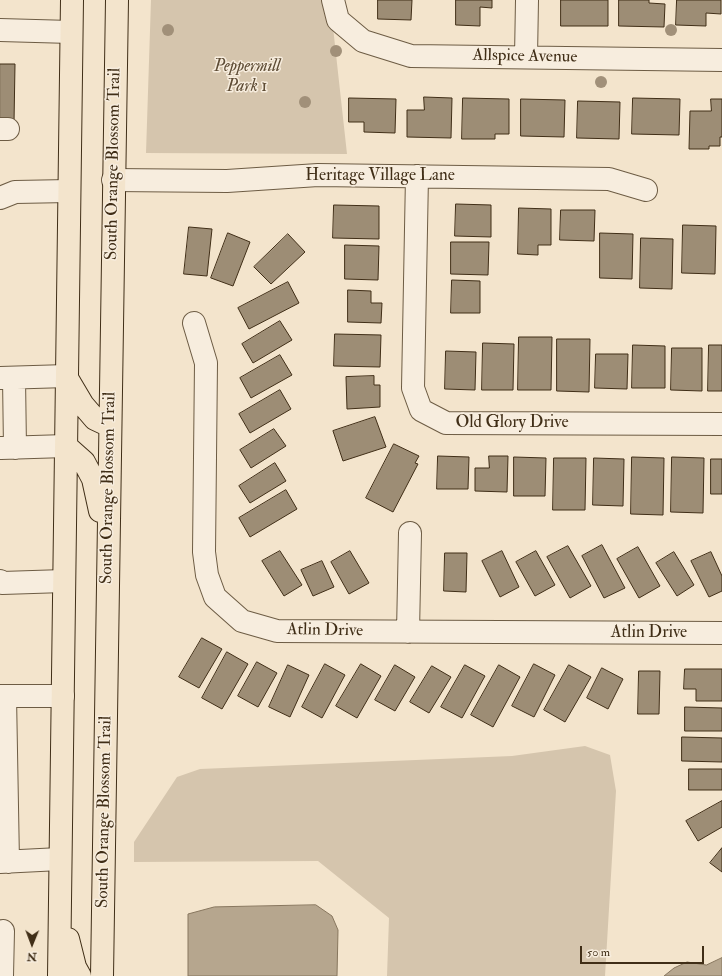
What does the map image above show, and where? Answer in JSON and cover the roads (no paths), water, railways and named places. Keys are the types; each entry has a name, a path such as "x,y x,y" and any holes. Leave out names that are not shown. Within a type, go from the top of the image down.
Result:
{"main road":[{"path":"59,976 72,0"},
{"name":"South Orange Blossom Trail","path":"102,976 113,180 117,0"},
{"path":"67,376 83,405 95,419 110,426"},
{"path":"66,446 84,462 93,479 108,546"},
{"path":"60,902 75,967 80,976"}],"street":[{"path":"526,57 528,0"},
{"name":"Allspice Avenue","path":"336,10 363,41 411,56 722,60"},
{"path":"0,30 71,32"},
{"name":"Heritage Village Lane","path":"113,180 227,181 318,175 608,179 646,190"},
{"name":"Old Glory Drive","path":"416,176 413,388 421,410 446,423 722,424"},
{"path":"0,198 15,192 69,191"},
{"name":"Atlin Drive","path":"194,323 206,363 204,552 207,575 215,596 242,621 277,631 722,633"},
{"path":"66,446 8,448 7,378 67,376"},
{"path":"408,632 410,533"},
{"path":"0,581 2,583 64,581"},
{"path":"60,859 4,862 2,696 63,696"},
{"path":"2,976 3,932"}],"park label":[{"name":"Peppermill Park 1","path":"247,77"}]}
